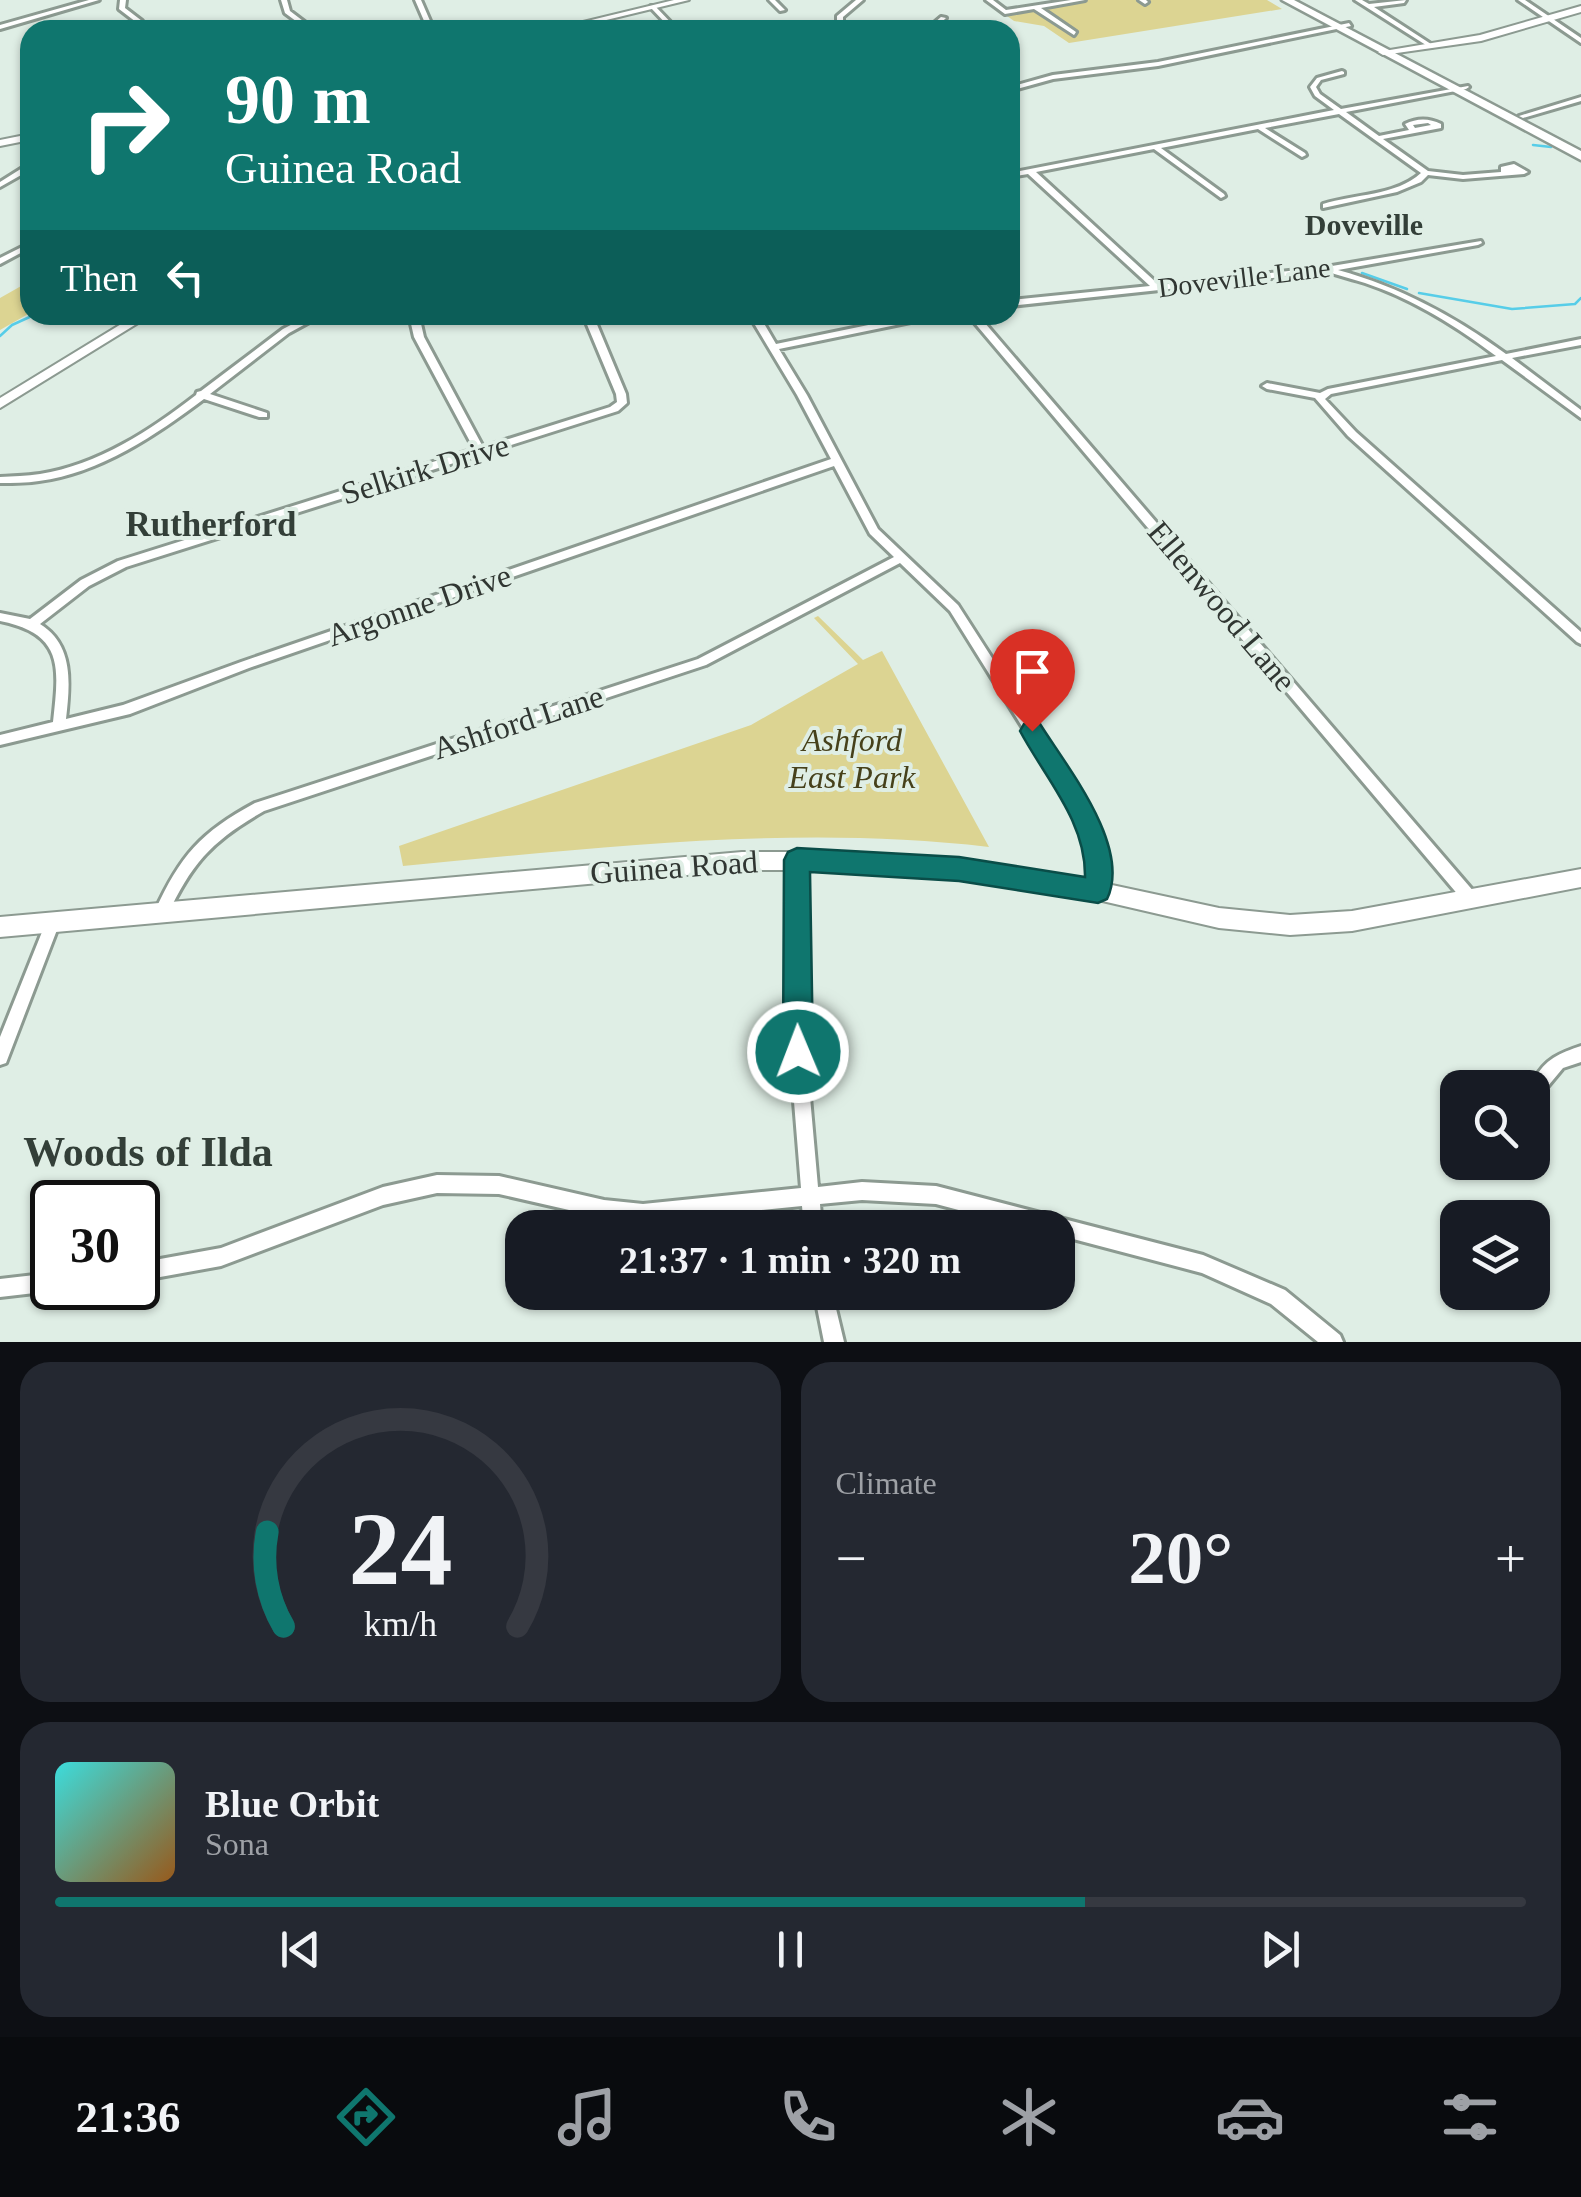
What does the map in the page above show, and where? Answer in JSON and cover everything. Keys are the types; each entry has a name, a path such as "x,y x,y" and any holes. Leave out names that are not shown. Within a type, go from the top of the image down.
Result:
{"main road":[{"path":"608,20 686,0"},
{"path":"1286,0 1391,50 1581,156"},
{"path":"1302,0 1343,26"},
{"path":"1391,50 1492,35 1581,9"},
{"path":"1459,88 1581,146"},
{"path":"0,404 129,325"},
{"name":"Guinea Road","path":"0,927 691,864 797,860 959,869 1098,891 1220,918 1290,925 1352,922 1581,878"}],"street":[{"path":"25,20 96,0"},
{"path":"124,0 122,9 139,20"},
{"path":"284,0 287,12 298,20"},
{"path":"772,0 782,10"},
{"path":"840,20 860,0"},
{"path":"989,0 1005,12 1082,0"},
{"path":"1358,0 1427,44"},
{"path":"1521,0 1581,41"},
{"path":"1370,6 1404,1"},
{"path":"654,7 666,20"},
{"path":"1035,7 1074,33"},
{"path":"1020,86 1045,78 1158,64 1343,26"},
{"path":"1342,73 1322,77 1313,87 1317,95 1426,173 1505,173"},
{"path":"1020,172 1459,88"},
{"path":"1524,116 1581,99"},
{"path":"1259,128 1302,154"},
{"path":"1378,138 1412,128"},
{"path":"1155,148 1220,196"},
{"path":"1030,170 1156,287"},
{"path":"1326,206 1353,196 1412,186 1426,173"},
{"name":"Doveville Lane","path":"1020,302 1326,270 1478,242"},
{"path":"1326,270 1380,283 1416,298 1581,415"},
{"path":"0,480 58,473 110,455 298,325"},
{"path":"416,325 419,337 481,452"},
{"name":"Selkirk Drive","path":"34,622 85,583 122,564 627,407 592,325"},
{"path":"760,325 874,530 954,608 1071,793 1095,842 1098,891"},
{"path":"773,347 881,325"},
{"name":"Ellenwood Lane","path":"982,325 1470,898"},
{"path":"1268,386 1320,396 1581,342"},
{"path":"200,394 262,415"},
{"path":"1320,396 1322,405 1352,434 1581,638"},
{"name":"Argonne Drive","path":"0,740 152,701 245,665 837,461"},
{"name":"Ashford Lane","path":"162,911 191,856 222,829 260,807 702,662 901,558"},
{"path":"0,616 34,622 52,639 63,663 59,726"},
{"path":"797,860 798,1052 811,1210"},
{"path":"0,1057 53,922"},
{"path":"1550,1071 1558,1062 1581,1054"},
{"path":"160,1268 221,1257 383,1196 437,1184 499,1186 604,1209 643,1213 862,1191 936,1195 1160,1251 1258,1286 1300,1313 1332,1342"},
{"path":"0,1288 30,1285"},
{"path":"827,1310 834,1342"}],"green space":[{"path":"1085,0 1267,0 1282,9 1069,43 1044,26 1013,20 1003,13"},
{"path":"20,287 20,319 0,330 0,298"},
{"name":"Ashford East Park","path":"818,616 863,660 882,651 989,847 916,840 769,838 623,846 403,866 399,846 751,725 858,664 814,618"}],"waterway":[{"path":"1533,145 1551,147"},
{"path":"1362,273 1407,289"},
{"path":"1419,293 1512,309 1575,304 1581,298"},
{"path":"0,336 20,321"}],"district":[{"name":"Doveville","path":"1364,225"},
{"name":"Rutherford","path":"211,524"},
{"name":"Woods of Ilda","path":"148,1151"}],"route":[{"path":"798,1052 797,860 959,869 1098,891 1098,855 1086,820 1032,731"}]}
